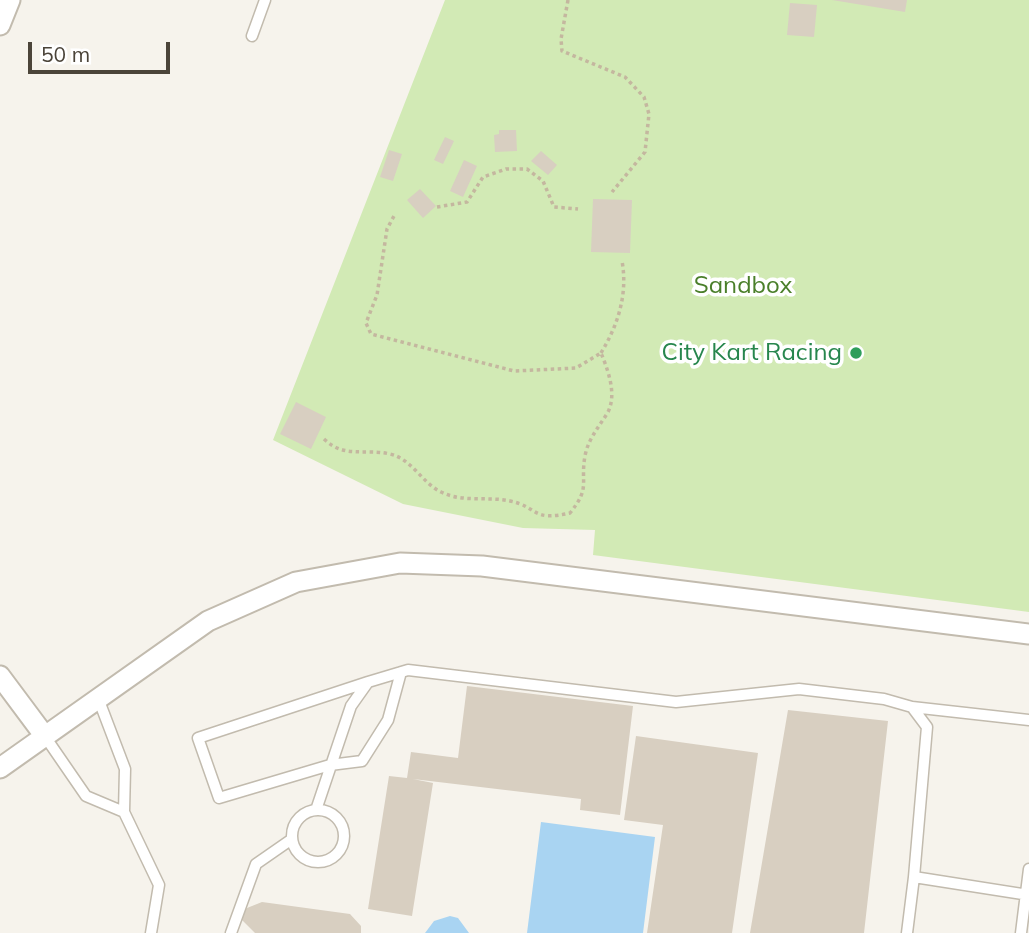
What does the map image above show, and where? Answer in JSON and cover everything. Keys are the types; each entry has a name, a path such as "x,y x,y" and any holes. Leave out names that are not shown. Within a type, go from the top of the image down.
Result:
{"street":[{"path":"0,25 10,0"},
{"path":"0,768 208,621 296,582 400,563 482,566 1029,634"},
{"path":"0,676 44,735"}],"lane":[{"path":"252,36 265,0"},
{"path":"401,671 388,720 362,761 330,765 219,798 198,738 401,671 408,670 676,702 799,689 884,699 912,707 1029,720"},
{"path":"316,810 351,706 368,682"},
{"path":"98,697 125,769 124,812 159,884 151,933"},
{"path":"907,933 927,727 912,707"},
{"path":"44,735 86,796 124,812"},
{"path":"316,810 325,811 339,821 345,837 339,853 323,862 306,860 299,855 292,839 292,831 300,817 316,810"},
{"path":"231,933 256,864 292,839"},
{"path":"1021,933 1028,895 1029,869"},
{"path":"914,877 1028,895"}],"path":[{"path":"569,0 561,39 562,51 625,76 644,97 649,114 645,152 612,192"},
{"path":"437,207 467,202 483,177 506,169 527,169 543,181 554,207 578,209"},
{"path":"394,216 387,229 377,295 366,323 371,334 514,371 576,368 601,353 612,334 621,307 626,281 622,261"},
{"path":"324,439 335,450 390,454 411,464 440,492 471,499 511,501 538,516 570,513 580,501 586,482 585,457 595,430 610,409 611,380 601,353"}],"green space":[{"name":"Sandbox","path":"445,0 1029,0 1029,612 593,555 595,530 523,528 403,504 273,440"}],"water":[{"path":"541,822 655,837 643,933 527,933"},
{"path":"450,916 458,918 469,933 425,933 434,921"}],"building":[{"path":"832,0 907,0 905,12"},
{"path":"790,3 817,5 814,37 787,35"},
{"path":"499,130 516,130 517,151 495,152 494,135 499,134"},
{"path":"445,137 454,141 443,164 434,160"},
{"path":"389,150 402,154 393,181 380,177"},
{"path":"541,151 557,165 548,175 531,161"},
{"path":"464,160 477,166 463,197 450,191"},
{"path":"420,189 436,206 423,218 407,200"},
{"path":"593,199 632,200 630,253 591,252"},
{"path":"296,402 326,417 311,449 280,434"},
{"path":"467,686 633,706 620,815 580,810 581,799 413,779 433,783 412,916 368,909 389,776 407,778 411,752 458,758"},
{"path":"788,710 888,721 864,933 750,933"},
{"path":"636,736 758,753 732,933 647,933 663,825 624,820"},
{"path":"262,902 350,914 361,926 361,933 255,933 239,917 247,908"}],"place":[{"name":"City Kart Racing","path":"856,353"}]}
